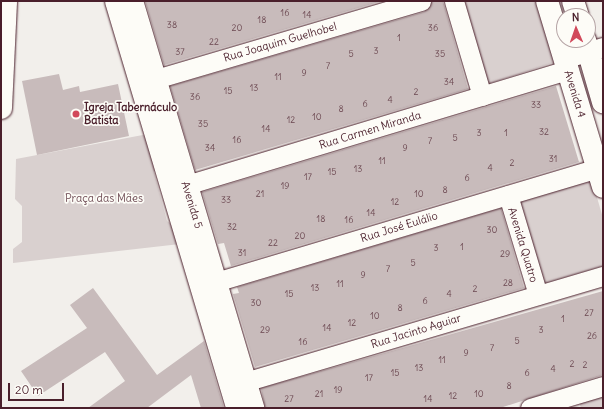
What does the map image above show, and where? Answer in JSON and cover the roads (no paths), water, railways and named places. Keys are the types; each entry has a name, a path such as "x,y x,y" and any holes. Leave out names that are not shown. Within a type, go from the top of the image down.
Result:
{"street":[{"name":"Avenida 5","path":"116,1 148,81"},
{"name":"Avenida 5","path":"132,1 148,81 237,384 237,408"},
{"name":"Rua Joaquim Guelhobel","path":"148,81 421,1"},
{"path":"454,1 482,96"},
{"name":"Avenida 4","path":"547,1 600,178"},
{"path":"1,108 4,8"},
{"path":"595,56 603,102"},
{"name":"Rua Carmen Miranda","path":"179,187 568,69 595,56"},
{"name":"Rua José Eulálio","path":"208,284 508,195 600,178"},
{"name":"Avenida Quatro","path":"508,195 538,295"},
{"name":"Rua Jacinto Aguiar","path":"237,384 603,276"},
{"name":"Avenida 5","path":"237,384 253,408"},
{"path":"530,408 574,402 603,386"}],"place":[{"name":"Igreja Tabernáculo Batista","path":"76,114"}],"park label":[{"name":"Praça das Mães","path":"104,198"}]}
